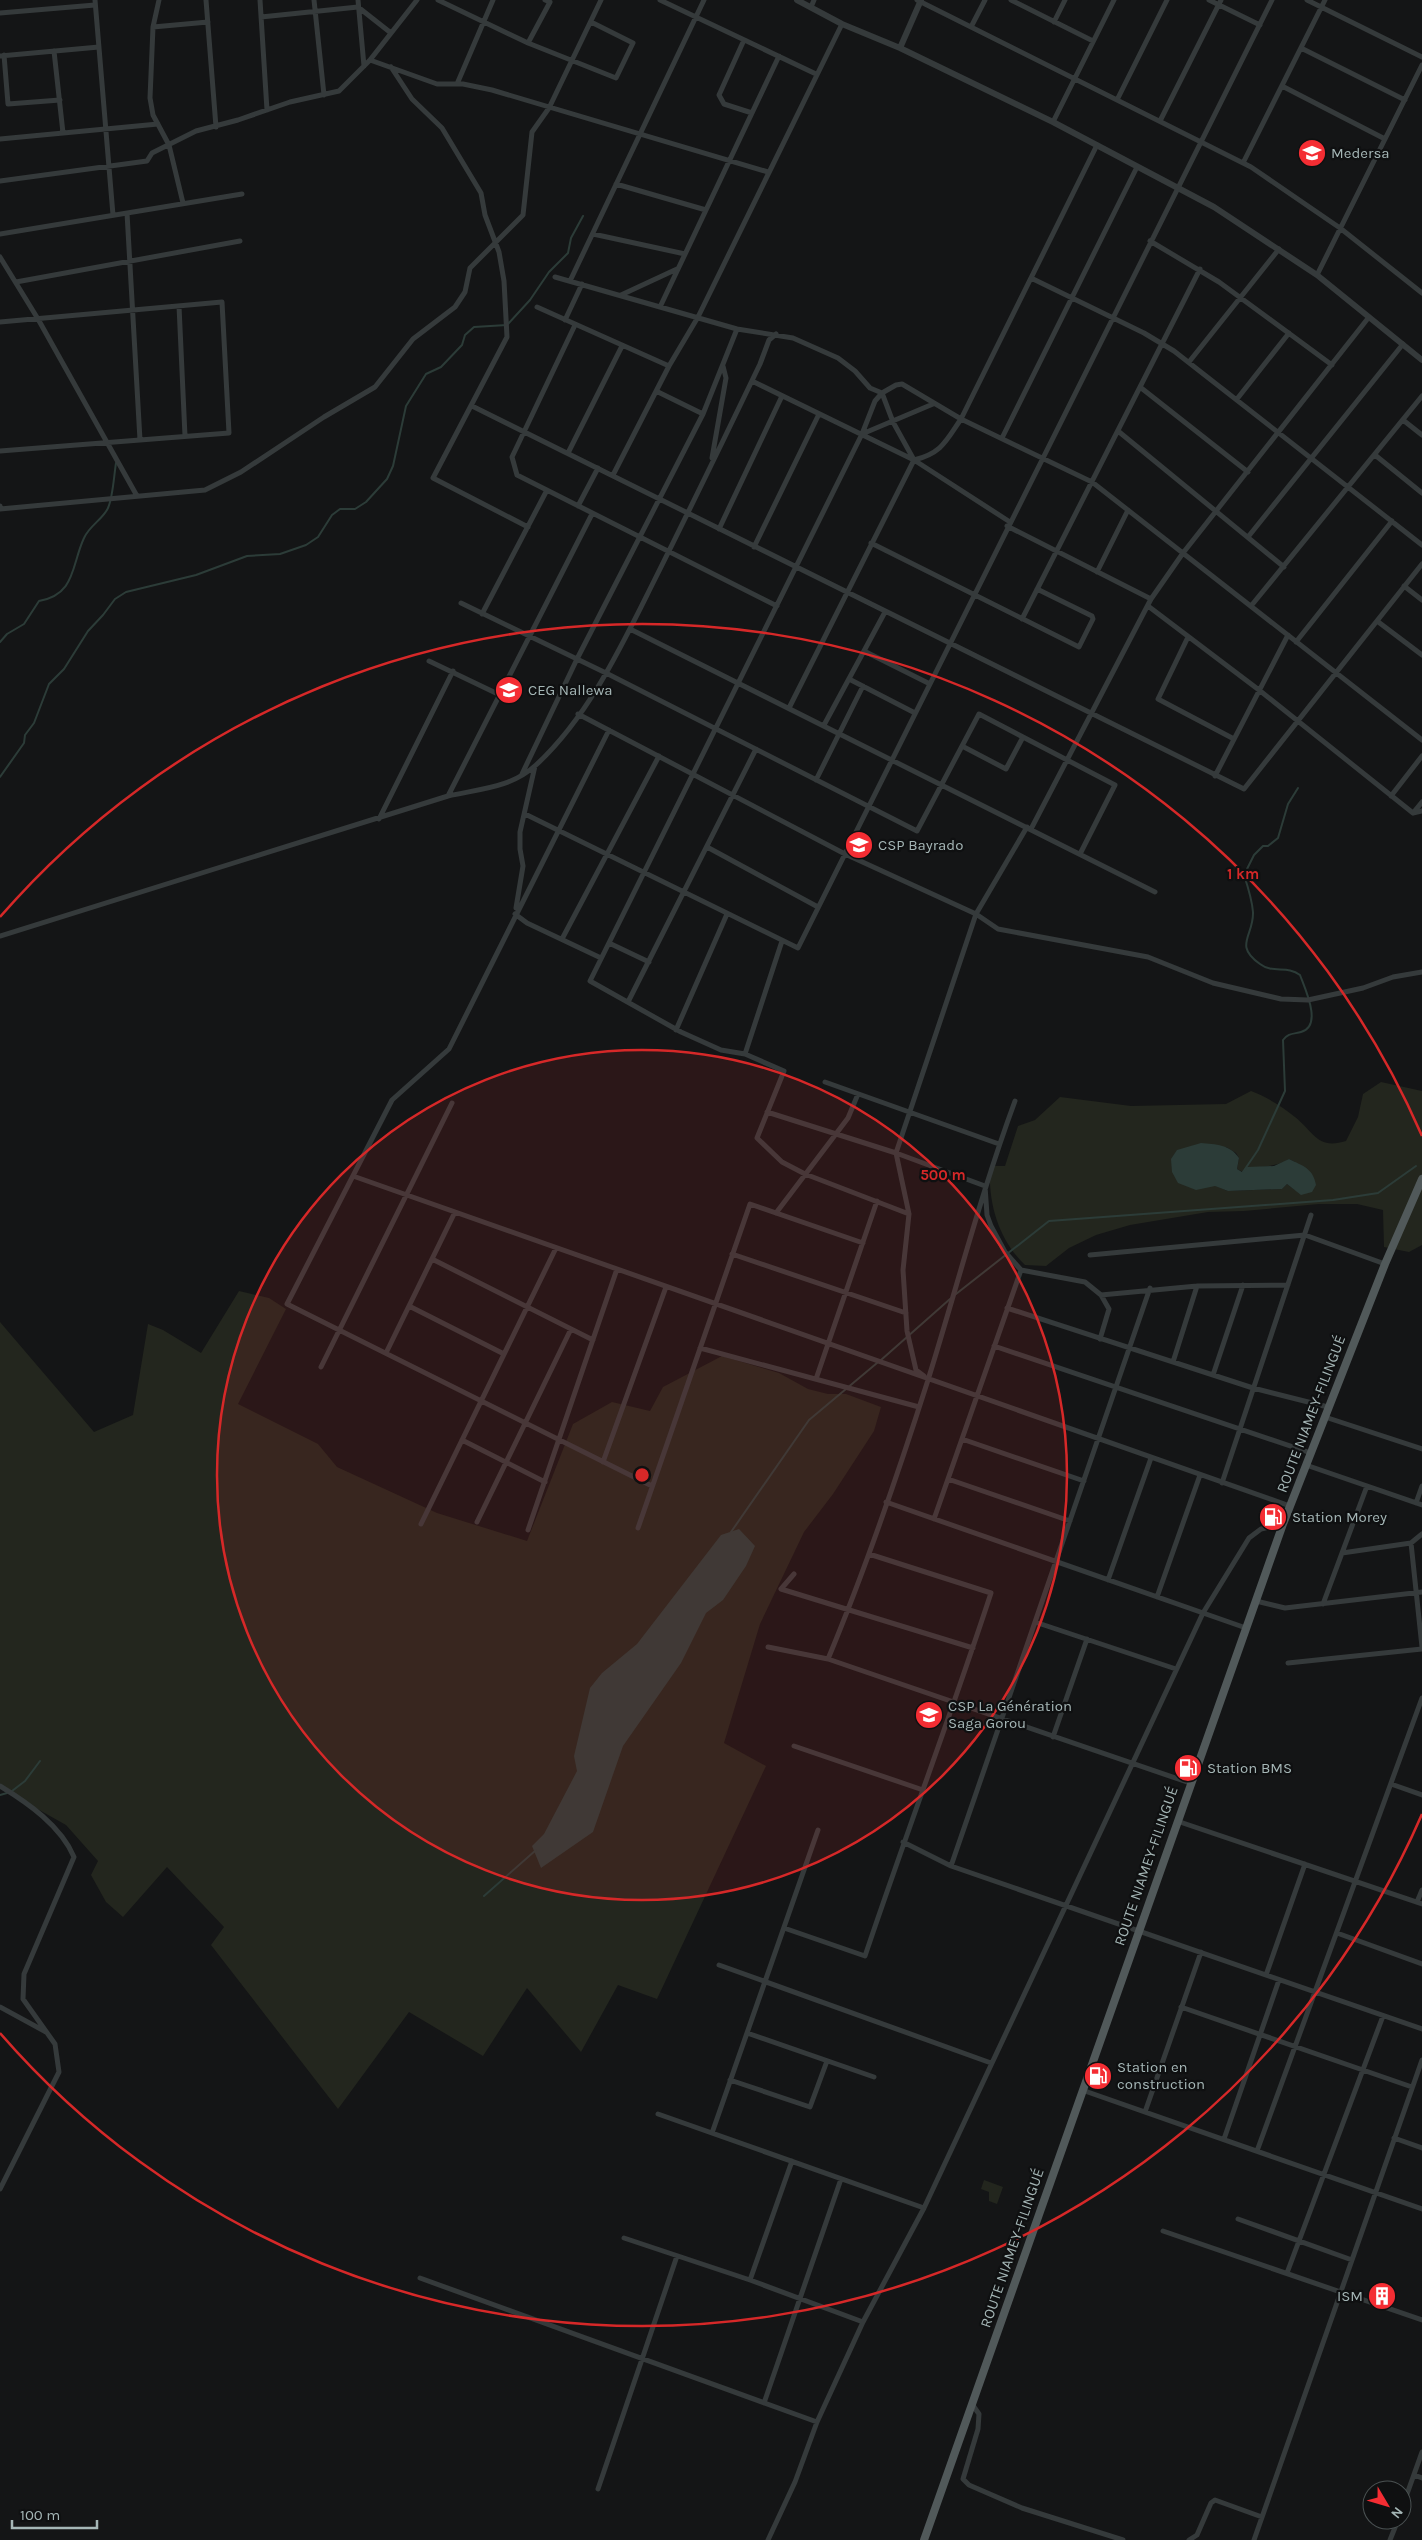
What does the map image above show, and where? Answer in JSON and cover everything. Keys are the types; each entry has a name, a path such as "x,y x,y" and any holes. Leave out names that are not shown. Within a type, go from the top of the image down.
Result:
{"main road":[{"name":"ROUTE NIAMEY-FILINGUÉ","path":"924,2540 1176,1821 1283,1524 1385,1264 1422,1179"}],"street":[{"path":"159,0 153,26 149,88 152,111 169,145 183,204"},
{"path":"206,0 216,126"},
{"path":"260,0 266,110"},
{"path":"314,0 324,95"},
{"path":"358,0 364,66"},
{"path":"0,181 147,161 152,153 196,131 342,89 370,60 417,0"},
{"path":"438,0 528,43 616,78 633,43 591,22"},
{"path":"457,84 493,0"},
{"path":"528,43 550,2 545,0"},
{"path":"0,506 0,509 205,490 242,472 324,417 376,388 413,339 455,307 464,292 470,268 523,215 531,136 549,108 601,0"},
{"path":"660,0 816,74"},
{"path":"570,281 704,0"},
{"path":"797,0 813,3 842,24 900,48 1053,122 1214,207 1317,275 1422,360"},
{"path":"971,27 985,0"},
{"path":"1011,0 1093,41"},
{"path":"1054,22 1065,0"},
{"path":"1053,122 1114,0"},
{"path":"1117,100 1167,0"},
{"path":"1209,0 1220,2 1260,25"},
{"path":"525,814 798,948 1272,0"},
{"path":"1307,0 1422,57"},
{"path":"1243,163 1325,0"},
{"path":"900,48 920,1 1243,163 1340,228 1421,291"},
{"path":"0,13 95,2 112,215"},
{"path":"1160,121 1220,2"},
{"path":"261,17 358,8 391,33"},
{"path":"153,26 208,22"},
{"path":"613,475 669,366 698,317 842,24"},
{"path":"744,40 719,94 724,104 752,113"},
{"path":"60,100 8,104 2,56 99,47"},
{"path":"1301,48 1405,100"},
{"path":"54,51 63,133"},
{"path":"660,306 779,56"},
{"path":"370,60 437,84 457,84 492,90 768,172"},
{"path":"1317,275 1422,65"},
{"path":"391,67 412,99 442,128 481,193 486,215 496,242 504,281 507,337 434,478 528,526"},
{"path":"1282,86 1385,139"},
{"path":"0,139 158,124"},
{"path":"789,708 914,460 939,451 962,418 1097,145"},
{"path":"1002,438 1137,167"},
{"path":"616,184 706,210"},
{"path":"0,234 242,194"},
{"path":"127,213 140,440"},
{"path":"593,234 685,254"},
{"path":"16,282 240,241"},
{"path":"1150,241 1200,269 1332,365"},
{"path":"1189,362 1279,249"},
{"path":"0,256 38,319 137,496"},
{"path":"620,295 677,269"},
{"path":"1022,619 1200,269"},
{"path":"555,277 737,329 793,338 838,358 855,371 870,388 882,394 893,422 914,460"},
{"path":"1031,278 1162,343 1237,399 1422,545"},
{"path":"565,320 582,284"},
{"path":"0,322 222,302 229,433 0,451"},
{"path":"179,306 185,436"},
{"path":"537,308 669,366"},
{"path":"928,1380 916,1370 906,1313 903,1270 909,1214 896,1154 976,914 1029,828 1067,760 1151,599 1183,553 1369,317"},
{"path":"575,325 512,457 517,475 777,606"},
{"path":"521,775 577,659 703,414 737,329"},
{"path":"1237,399 1288,333"},
{"path":"0,936 448,796 497,787 535,766 578,714 606,673 688,513 752,381 766,347 776,334"},
{"path":"1248,537 1403,344"},
{"path":"568,452 622,346"},
{"path":"710,466 726,378 723,364"},
{"path":"752,381 914,460 1009,524 1151,599"},
{"path":"909,1214 805,1174 782,1162 757,1138 784,1071 745,1054 721,1050 676,1030 590,981 862,434 871,409 882,394 896,385 902,384 933,404 1092,482 1422,740"},
{"path":"1140,388 1248,472"},
{"path":"656,391 703,414"},
{"path":"719,529 782,396"},
{"path":"1251,606 1422,396"},
{"path":"862,434 933,404"},
{"path":"472,406 568,452 847,594 1244,789 1422,564"},
{"path":"754,547 819,414"},
{"path":"1403,420 1422,435"},
{"path":"1118,431 1284,567"},
{"path":"1375,455 1422,493"},
{"path":"578,506 598,468"},
{"path":"482,614 547,490"},
{"path":"1097,572 1128,510"},
{"path":"448,796 592,514"},
{"path":"1296,642 1392,521"},
{"path":"871,544 1079,647 1093,619 1092,616 1037,589"},
{"path":"1404,586 1422,600"},
{"path":"461,603 606,673 917,831 979,714 1115,785 1080,854"},
{"path":"1148,606 1259,690 1413,813"},
{"path":"824,725 885,612"},
{"path":"1377,621 1422,655"},
{"path":"630,629 1155,892"},
{"path":"1215,776 1288,635"},
{"path":"1188,637 1158,699 1234,739"},
{"path":"864,651 930,684"},
{"path":"429,661 500,695"},
{"path":"379,819 452,671"},
{"path":"849,679 915,712"},
{"path":"816,780 863,686"},
{"path":"578,714 845,854 976,914 998,929 1148,957 1213,983 1281,999 1308,1000 1364,988 1393,977 1422,972"},
{"path":"609,730 515,914 449,1049 392,1100 287,1304 652,1486"},
{"path":"962,746 1006,769 1023,737"},
{"path":"628,1002 756,749"},
{"path":"562,939 659,756"},
{"path":"1391,796 1422,756"},
{"path":"515,914 523,866 520,832 535,766"},
{"path":"1413,813 1422,802"},
{"path":"1413,813 1422,811"},
{"path":"707,847 818,907"},
{"path":"515,914 527,922 601,958"},
{"path":"676,1030 727,914"},
{"path":"745,1054 782,941"},
{"path":"609,942 649,962"},
{"path":"825,1082 999,1144"},
{"path":"776,1213 848,1118 858,1094"},
{"path":"828,1659 849,1610 919,1407 985,1186 1015,1101"},
{"path":"321,1367 452,1102"},
{"path":"767,1112 896,1154 985,1186"},
{"path":"353,1176 1290,1506"},
{"path":"985,1186 986,1215 990,1226 1005,1252 1021,1270 1085,1282 1101,1294 1109,1309 1100,1338"},
{"path":"816,1379 877,1202"},
{"path":"638,1528 750,1204 862,1243"},
{"path":"386,1353 454,1212"},
{"path":"1222,1483 1311,1215"},
{"path":"1090,1255 1305,1235 1385,1264"},
{"path":"421,1524 556,1248"},
{"path":"732,1254 906,1313"},
{"path":"432,1259 593,1340"},
{"path":"528,1530 617,1269"},
{"path":"934,1519 1021,1270"},
{"path":"1213,1375 1243,1285"},
{"path":"1101,1294 1150,1288 1288,1285"},
{"path":"1173,1362 1197,1286"},
{"path":"603,1462 666,1287"},
{"path":"950,1866 1150,1288"},
{"path":"409,1306 504,1354"},
{"path":"1007,1308 1253,1388 1328,1408"},
{"path":"478,1522 571,1329"},
{"path":"994,1346 1116,1389 1311,1453"},
{"path":"700,1348 919,1407"},
{"path":"1325,1417 1422,1449"},
{"path":"962,1439 1084,1481"},
{"path":"462,1440 545,1482"},
{"path":"1108,1580 1151,1458"},
{"path":"1306,1465 1419,1504 1422,1486"},
{"path":"1157,1597 1200,1475"},
{"path":"948,1479 1070,1521"},
{"path":"1323,1604 1367,1486"},
{"path":"886,1502 1246,1628"},
{"path":"768,2540 795,2482 817,2422 862,2322 924,2208 1203,1613 1249,1538 1261,1529 1283,1524"},
{"path":"1342,1553 1411,1543 1422,1534"},
{"path":"1288,1663 1422,1648 1419,1592 1411,1543"},
{"path":"784,1928 865,1956 903,1842 956,1701 991,1593 869,1554"},
{"path":"794,1574 781,1589 973,1648"},
{"path":"1256,1600 1285,1608 1419,1592"},
{"path":"1035,1622 1176,1669"},
{"path":"1053,1737 1087,1639"},
{"path":"768,1647 828,1659 956,1701 1002,1720 1190,1783"},
{"path":"1257,2151 1422,1698"},
{"path":"794,1746 923,1790"},
{"path":"1391,1784 1422,1794"},
{"path":"0,1786 48,1822 62,1837 74,1857 24,1974 23,1999 55,2044 59,2072 0,2189"},
{"path":"1176,1821 1420,1903 1422,1890"},
{"path":"712,2133 818,1830"},
{"path":"903,1842 950,1866 1422,2029"},
{"path":"1266,1975 1304,1864"},
{"path":"1337,1933 1422,1964"},
{"path":"1145,2112 1201,1952"},
{"path":"719,1965 992,2063"},
{"path":"1224,2140 1279,1980"},
{"path":"0,2007 48,2034"},
{"path":"1181,2007 1412,2087"},
{"path":"1287,2274 1383,2016"},
{"path":"747,2033 874,2077"},
{"path":"1254,2540 1422,2060"},
{"path":"730,2080 810,2107 827,2061"},
{"path":"1082,2090 1422,2209"},
{"path":"658,2114 924,2208"},
{"path":"1394,2138 1422,2148"},
{"path":"750,2280 792,2161"},
{"path":"764,2403 841,2179"},
{"path":"1238,2219 1352,2260"},
{"path":"1164,2231 1422,2320"},
{"path":"624,2238 750,2280 862,2322"},
{"path":"598,2489 677,2256"},
{"path":"420,2278 817,2422"},
{"path":"972,2404 979,2414 978,2429 963,2479 969,2485 1022,2508 1123,2540"},
{"path":"1412,2480 1422,2452"},
{"path":"1414,2475 1422,2478"},
{"path":"1189,2540 1197,2535 1211,2503 1215,2500 1262,2517"}],"shaded area":[{"path":"1381,1082 1422,1091 1422,1245 1409,1252 1384,1247 1383,1210 1357,1204 1319,1204 1244,1211 1208,1212 1130,1225 1096,1235 1069,1248 1046,1266 1025,1265 1008,1244 997,1220 991,1193 990,1166 1005,1166 1018,1126 1035,1120 1060,1097 1131,1106 1226,1104 1251,1091 1285,1109 1317,1138 1328,1143 1336,1143 1346,1141 1358,1117 1363,1094","holes":["1226,1147 1236,1153 1239,1158 1237,1169 1243,1172 1278,1164 1289,1159 1295,1162 1295,1190 1287,1184 1282,1189 1228,1191 1216,1186"]},
{"path":"1201,1143 1217,1145 1232,1150 1239,1158 1237,1169 1242,1172 1247,1167 1274,1166 1289,1159 1310,1171 1316,1185 1312,1192 1301,1195 1287,1184 1282,1189 1228,1191 1215,1186 1196,1190 1178,1183 1172,1172 1171,1159 1177,1150"},
{"path":"239,1291 269,1298 286,1309 238,1404 318,1444 337,1467 437,1513 527,1541 573,1424 612,1402 650,1411 663,1387 722,1356 779,1373 808,1389 828,1394 846,1394 881,1407 874,1431 833,1494 804,1532 760,1624 724,1743 766,1766 657,1999 618,1985 581,2052 527,1988 483,2056 409,2012 338,2109 211,1945 224,1927 167,1867 123,1917 106,1902 91,1875 98,1861 66,1825 0,1788 0,1322 94,1432 133,1415 148,1324 163,1330 201,1353"},
{"path":"739,1529 755,1546 746,1566 723,1600 706,1613 681,1663 623,1746 593,1832 541,1868 532,1846 544,1834 577,1771 574,1756 590,1688 602,1673 637,1644 721,1535"},
{"path":"984,2180 1003,2187 997,2204 989,2201 989,2192 981,2189"}],"waterway":[{"path":"0,777 24,743 25,735 34,723 49,684 64,669 88,631 115,599 126,592 196,575 247,556 280,554 306,545 318,537 332,515 340,509 355,509 366,502 387,479 393,466 406,406 426,374 441,367 462,345 465,335 474,327 507,325 530,300 549,272 568,253 571,238 583,216"},
{"path":"0,642 7,634 24,624 39,601 60,592 66,585 86,534 108,508 116,463"},
{"path":"1243,1172 1258,1150 1285,1091 1283,1040 1289,1035 1301,1032 1311,1023 1311,1006 1300,975 1290,970 1265,967 1252,957 1246,946 1253,912 1244,875 1254,855 1263,846 1268,846 1278,838 1288,804 1298,788"},
{"path":"956,1294 1049,1221 1333,1200 1378,1193 1416,1166"},
{"path":"881,1360 950,1299"},
{"path":"731,1532 809,1420 877,1363"},
{"path":"12,1791 25,1781 40,1761"},
{"path":"0,1795 7,1793"},
{"path":"484,1896 536,1850"}],"place":[{"name":"Medersa","path":"1312,153"},
{"name":"CEG Nallewa","path":"509,690"},
{"name":"CSP Bayrado","path":"859,845"},
{"name":"Station Morey","path":"1273,1517"},
{"name":"CSP La Génération Saga Gorou","path":"929,1715"},
{"name":"Station BMS","path":"1188,1768"},
{"name":"Station en construction","path":"1098,2076"},
{"name":"ISM","path":"1382,2296"}]}
